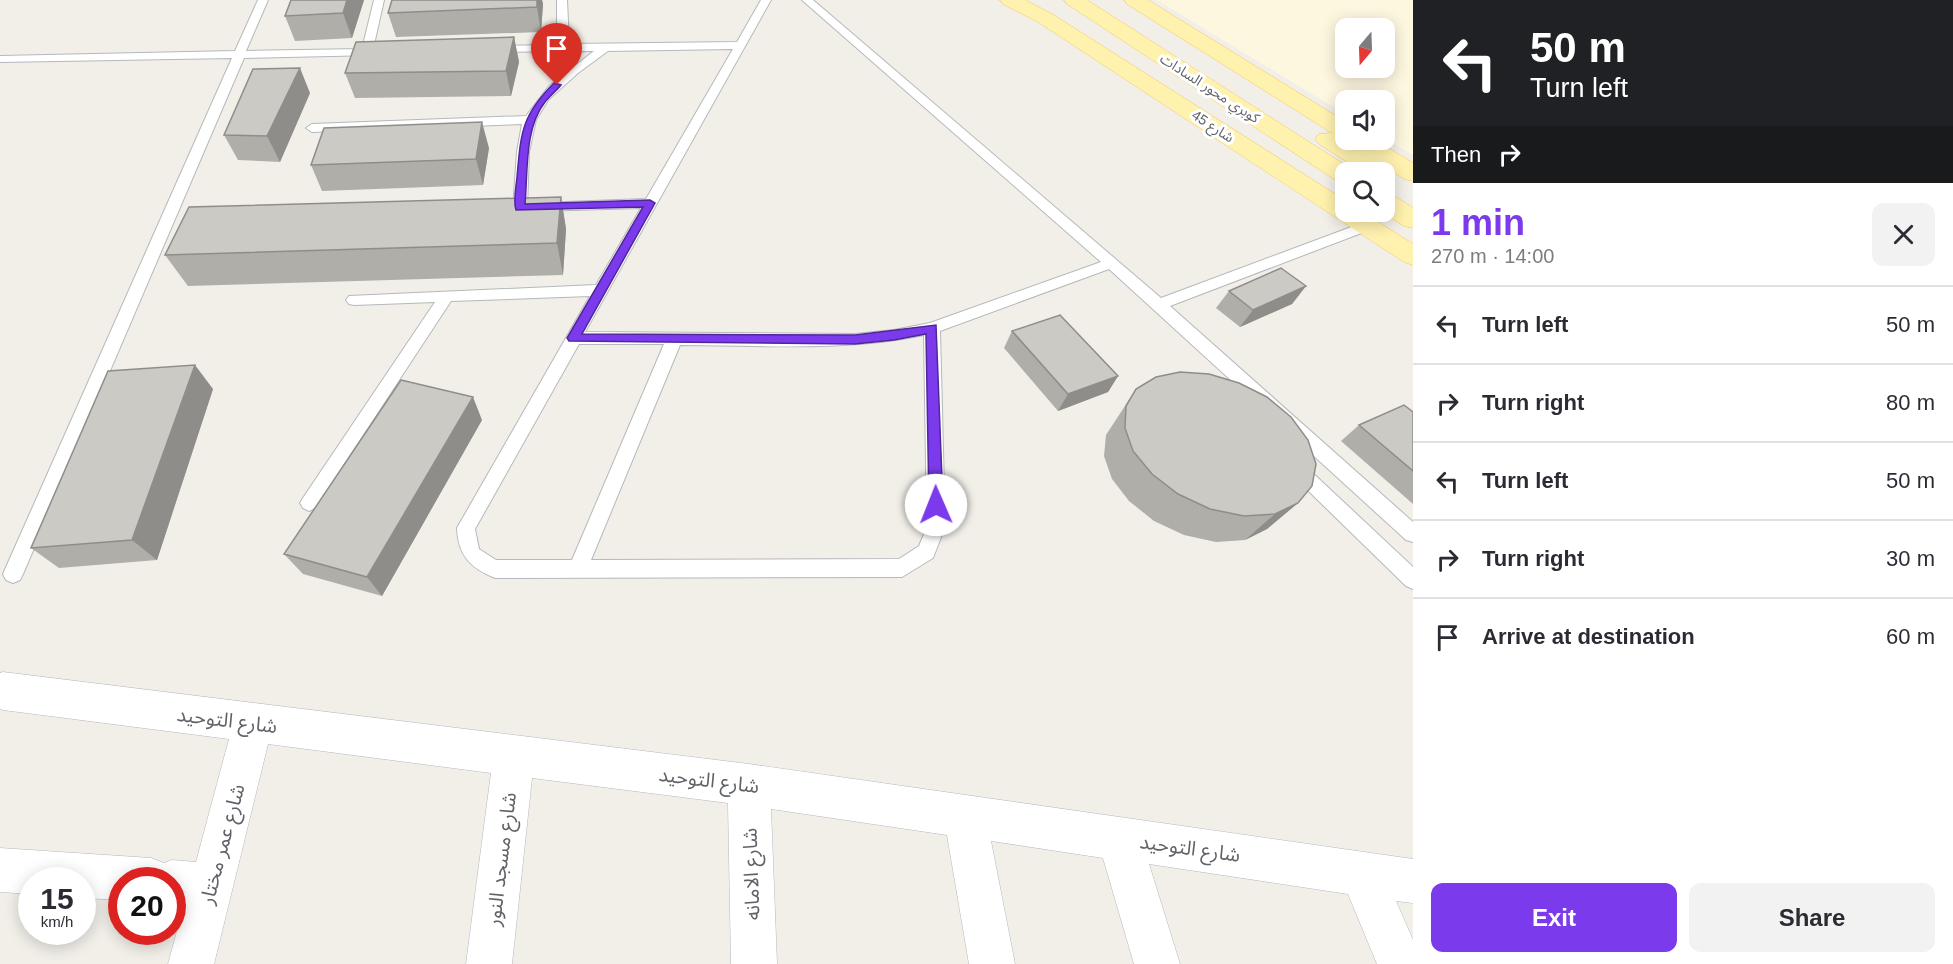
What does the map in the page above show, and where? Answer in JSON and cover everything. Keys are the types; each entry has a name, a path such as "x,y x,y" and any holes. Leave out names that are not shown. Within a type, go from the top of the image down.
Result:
{"main road":[{"name":"شارع 45","path":"1010,0 1046,18 1413,256"},
{"name":"كوبري محور السادات","path":"1074,0 1335,169"},
{"name":"كوبري محور السادات","path":"1111,0 1363,162"},
{"path":"1134,0 1335,125"},
{"path":"1374,150 1413,174"},
{"path":"1395,183 1413,195"},
{"path":"1395,208 1413,220"}],"street":[{"name":"شارع التوحيد","path":"3,691 748,785 1413,881"},
{"name":"شارع عمر مختار","path":"191,964 192,883 253,724"},
{"name":"شارع مسجد النور","path":"489,964 514,755"},
{"name":"شارع الامانه","path":"748,785 754,964"},
{"path":"965,816 992,964"},
{"path":"1119,838 1157,964"},
{"path":"0,870 108,877"},
{"path":"1362,874 1400,964"}],"lane":[{"path":"14,573 173,220 263,0"},
{"path":"367,52 379,0"},
{"path":"562,0 564,48"},
{"path":"766,0 466,528 467,546 476,561 495,569 902,568 926,552 936,527 932,328"},
{"path":"807,0 1112,263 1413,534"},
{"path":"483,50 741,45"},
{"path":"606,47 557,85 541,101 530,120 514,208 650,203"},
{"path":"0,59 390,51"},
{"path":"312,128 530,120"},
{"path":"1159,305 1367,226"},
{"path":"573,338 855,340 894,336 932,328 1112,263"},
{"path":"354,300 601,290"},
{"path":"309,503 447,296"},
{"path":"577,570 675,339"},
{"path":"1251,414 1249,406 1256,392"},
{"path":"1285,457 1413,580"}],"shaded area":[{"path":"1157,0 1413,0 1413,155 1395,144 1395,90 1335,90 1335,108"}],"building":[{"path":"291,0 347,0 343,13 285,16"},
{"path":"392,0 537,0 537,7 388,13"},
{"path":"514,37 506,71 345,73 356,42"},
{"path":"300,68 267,136 224,135 253,69"},
{"path":"482,122 476,159 311,165 324,128"},
{"path":"561,197 557,243 165,255 189,207"},
{"path":"1281,268 1306,286 1253,310 1229,291"},
{"path":"1060,315 1118,376 1068,394 1012,331"},
{"path":"195,365 132,540 31,548 108,371"},
{"path":"1180,372 1209,374 1239,383 1267,397 1291,417 1308,440 1316,464 1312,486 1298,503 1275,514 1244,516 1210,509 1178,494 1152,474 1133,451 1125,428 1126,406 1136,389 1156,377"},
{"path":"401,380 473,397 367,577 284,554"},
{"path":"1404,405 1413,412 1413,471 1359,425"}],"route":[{"path":"557,85 541,101 530,120 526,138 520,208 650,203 573,338 855,340 894,336 932,328 936,505"}]}
